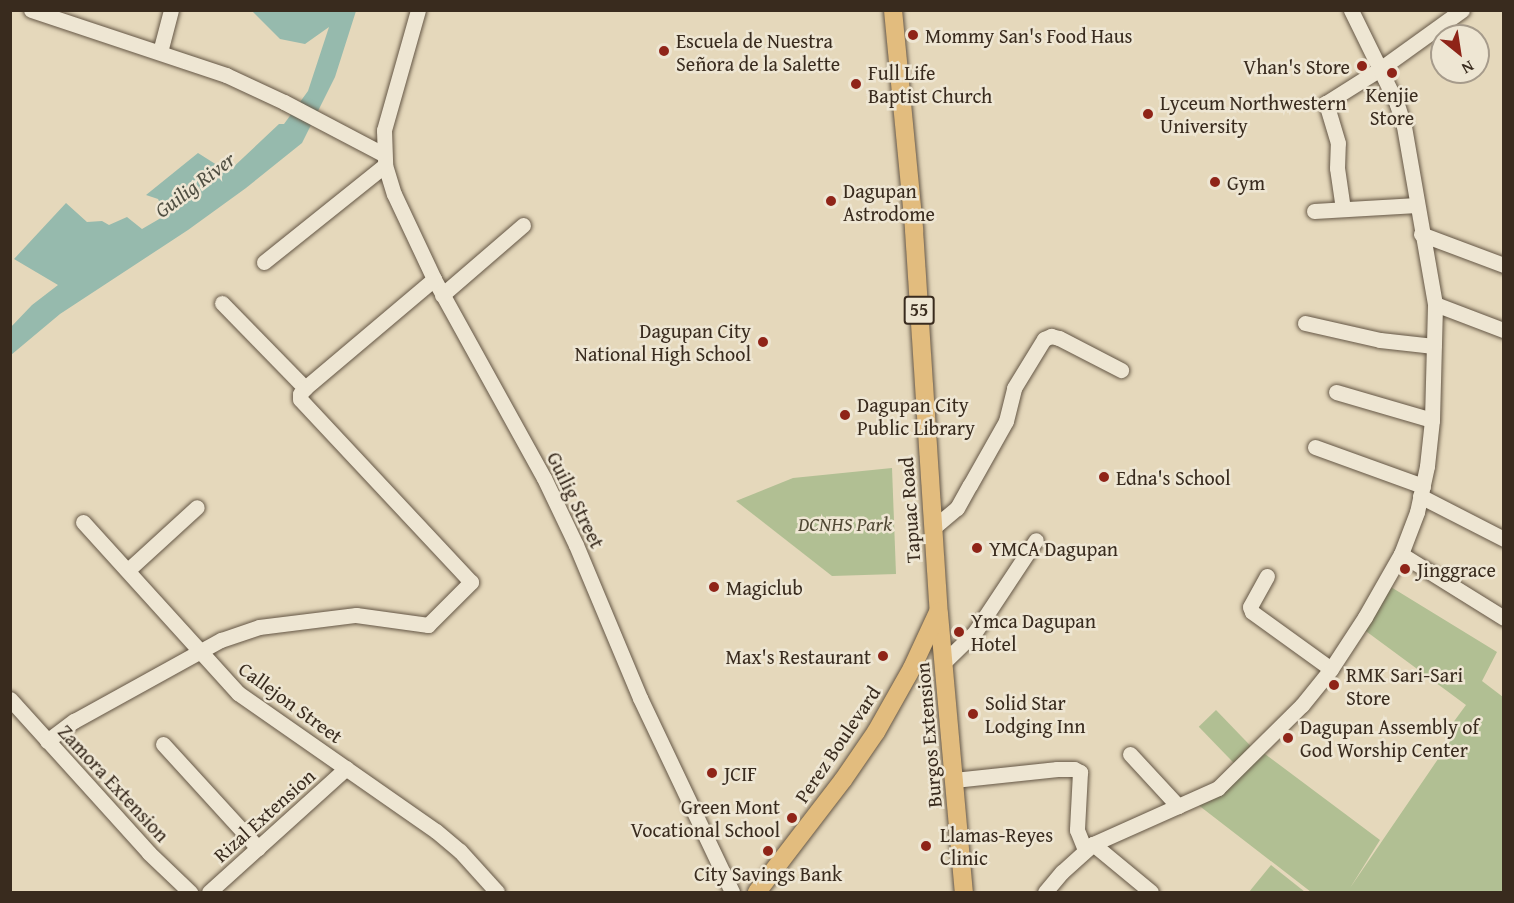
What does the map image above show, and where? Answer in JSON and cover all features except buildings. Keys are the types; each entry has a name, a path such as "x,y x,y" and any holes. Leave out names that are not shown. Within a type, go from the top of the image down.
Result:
{"main road":[{"name":"Tapuac Road","path":"893,10 915,247 939,611"},
{"name":"Burgos Extension","path":"939,611 964,892"},
{"name":"Perez Boulevard","path":"757,892 843,780 878,728 912,669 939,611"}],"street":[{"path":"31,10 72,17 226,75 319,120 384,160 264,262"},
{"path":"160,52 171,10"},
{"name":"Guilig Street","path":"418,10 384,130 384,160 394,194 442,295 544,478 576,544 640,698 732,892"},
{"path":"1045,892 1089,847 1218,788 1229,780 1274,730 1308,699 1331,669 1401,554 1417,512 1432,420 1435,304 1404,126 1380,69 1351,10"},
{"path":"1343,209 1338,168 1338,142 1326,103 1380,69 1462,10"},
{"path":"1314,211 1417,205"},
{"path":"442,295 523,225"},
{"path":"1421,234 1503,265"},
{"path":"47,741 74,721 198,652 245,631 293,622 356,615 428,625 471,582 303,405 300,394 434,279"},
{"path":"222,303 305,388"},
{"path":"1435,304 1503,330"},
{"path":"1305,322 1380,340 1434,346"},
{"path":"933,528 957,508 1006,422 1014,388 1044,339 1051,336 1059,338 1121,370"},
{"path":"1336,392 1432,420"},
{"path":"1314,447 1421,491 1503,539"},
{"path":"128,570 197,507"},
{"name":"Callejon Street","path":"83,522 179,626 198,652 238,693 436,831 460,851 497,892"},
{"path":"944,662 975,632 1036,540"},
{"path":"1401,554 1503,618"},
{"path":"1267,576 1250,607 1252,612 1331,669"},
{"name":"Zamora Extension","path":"10,699 149,853 190,892"},
{"path":"163,744 258,848"},
{"path":"1130,754 1178,806"},
{"name":"Rizal Extension","path":"209,892 346,768"},
{"path":"954,780 1074,768 1080,772 1077,830 1089,847 1151,892"}],"green space":[{"name":"DCNHS Park","path":"892,468 896,574 832,576 736,501 793,478"},
{"path":"1386,584 1497,652 1482,681 1503,697 1503,892 1311,892 1197,804 1261,751 1380,840 1350,888 1451,740 1444,735 1466,705 1363,629"},
{"path":"1216,710 1252,747 1235,764 1199,727"},
{"path":"1271,865 1305,892 1249,892"}],"water":[{"name":"Guilig River","path":"252,11 356,11 335,77 302,143 188,230 60,314 11,355 10,328 32,305 58,285 14,259 66,203 87,222 102,221 109,225 127,217 142,229 166,215 158,199 146,195 198,153 228,172 279,124 284,124 308,91 329,27 305,44 280,39"}],"place":[{"name":"Mommy San's Food Haus","path":"913,35"},
{"name":"Escuela de Nuestra Señora de la Salette","path":"664,51"},
{"name":"Vhan's Store","path":"1362,66"},
{"name":"Kenjie Store","path":"1392,73"},
{"name":"Full Life Baptist Church","path":"856,84"},
{"name":"Lyceum Northwestern University","path":"1148,114"},
{"name":"Gym","path":"1215,182"},
{"name":"Dagupan Astrodome","path":"831,201"},
{"name":"Dagupan City National High School","path":"763,342"},
{"name":"Dagupan City Public Library","path":"845,415"},
{"name":"Edna's School","path":"1104,477"},
{"name":"YMCA Dagupan","path":"977,548"},
{"name":"Jinggrace","path":"1405,569"},
{"name":"Magiclub","path":"714,587"},
{"name":"Ymca Dagupan Hotel","path":"959,632"},
{"name":"Max's Restaurant","path":"883,656"},
{"name":"RMK Sari-Sari Store","path":"1334,685"},
{"name":"Solid Star Lodging Inn","path":"973,714"},
{"name":"Dagupan Assembly of God Worship Center","path":"1288,738"},
{"name":"JCIF","path":"712,773"},
{"name":"Green Mont Vocational School","path":"792,818"},
{"name":"Llamas-Reyes Clinic","path":"926,846"},
{"name":"City Savings Bank","path":"768,851"}]}
